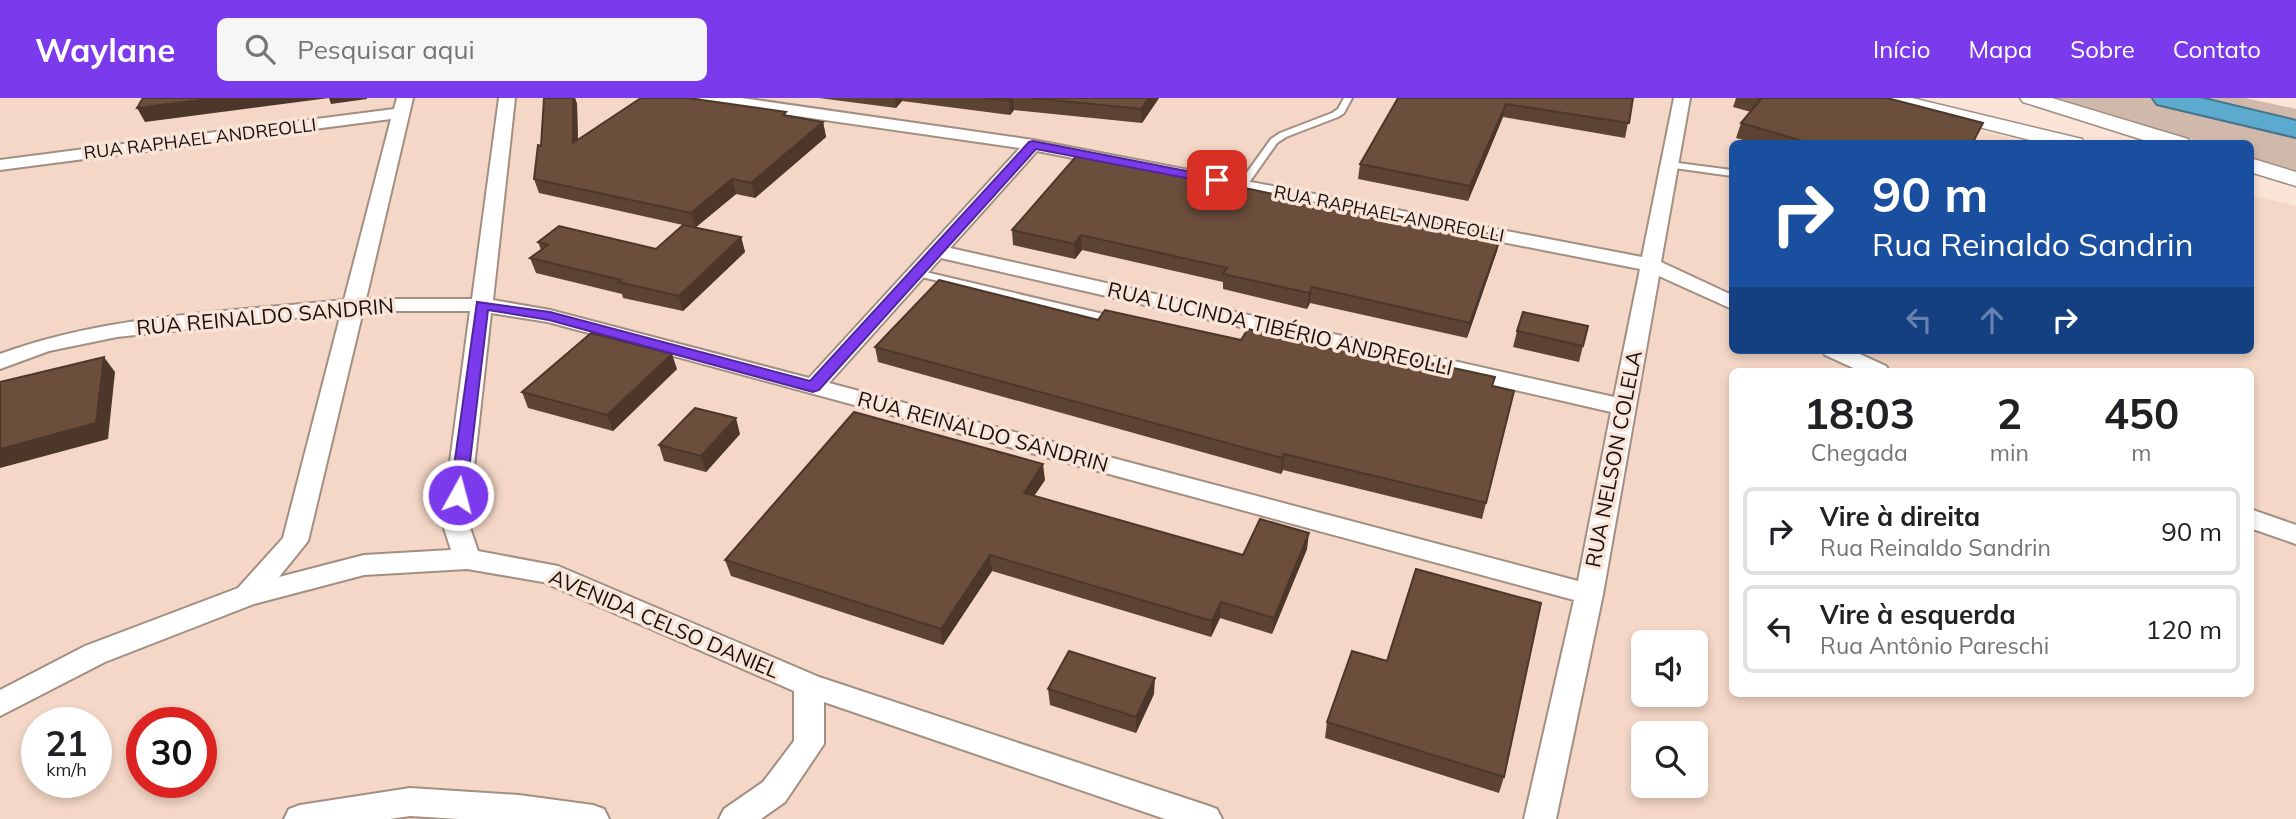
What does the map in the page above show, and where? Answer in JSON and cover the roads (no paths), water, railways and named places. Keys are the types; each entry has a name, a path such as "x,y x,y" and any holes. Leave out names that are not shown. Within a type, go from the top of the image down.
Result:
{"highway":[{"path":"2166,98 2296,129"}],"street":[{"path":"467,559 455,522 507,98"},
{"name":"RUA RAPHAEL ANDREOLLI","path":"707,98 1033,145 1651,265 1729,302"},
{"name":"RUA NELSON COLELA","path":"1540,819 1589,594 1682,98"},
{"path":"1886,98 2058,140"},
{"path":"2030,98 2166,140"},
{"path":"248,596 295,541 403,106"},
{"name":"RUA RAPHAEL ANDREOLLI","path":"0,165 403,106"},
{"path":"813,387 1033,145"},
{"path":"2254,166 2296,179"},
{"path":"2254,187 2296,197"},
{"name":"RUA LUCINDA TIBÉRIO ANDREOLLI","path":"937,251 1624,407"},
{"name":"RUA REINALDO SANDRIN","path":"0,362 43,346 117,330 353,305 482,305 550,316 1589,594"},
{"path":"1842,354 1872,368"},
{"path":"2254,519 2296,534"},
{"name":"AVENIDA CELSO DANIEL","path":"0,704 95,654 248,596 364,565 467,559 548,573 809,685 1206,819"},
{"path":"735,819 774,792 809,744 809,685"},
{"path":"300,819 410,802 512,814 593,819"}],"lane":[{"path":"1243,185 1274,141 1335,115 1341,111 1348,98"},
{"path":"1670,165 1729,173"},
{"path":"917,273 1124,322"}]}
